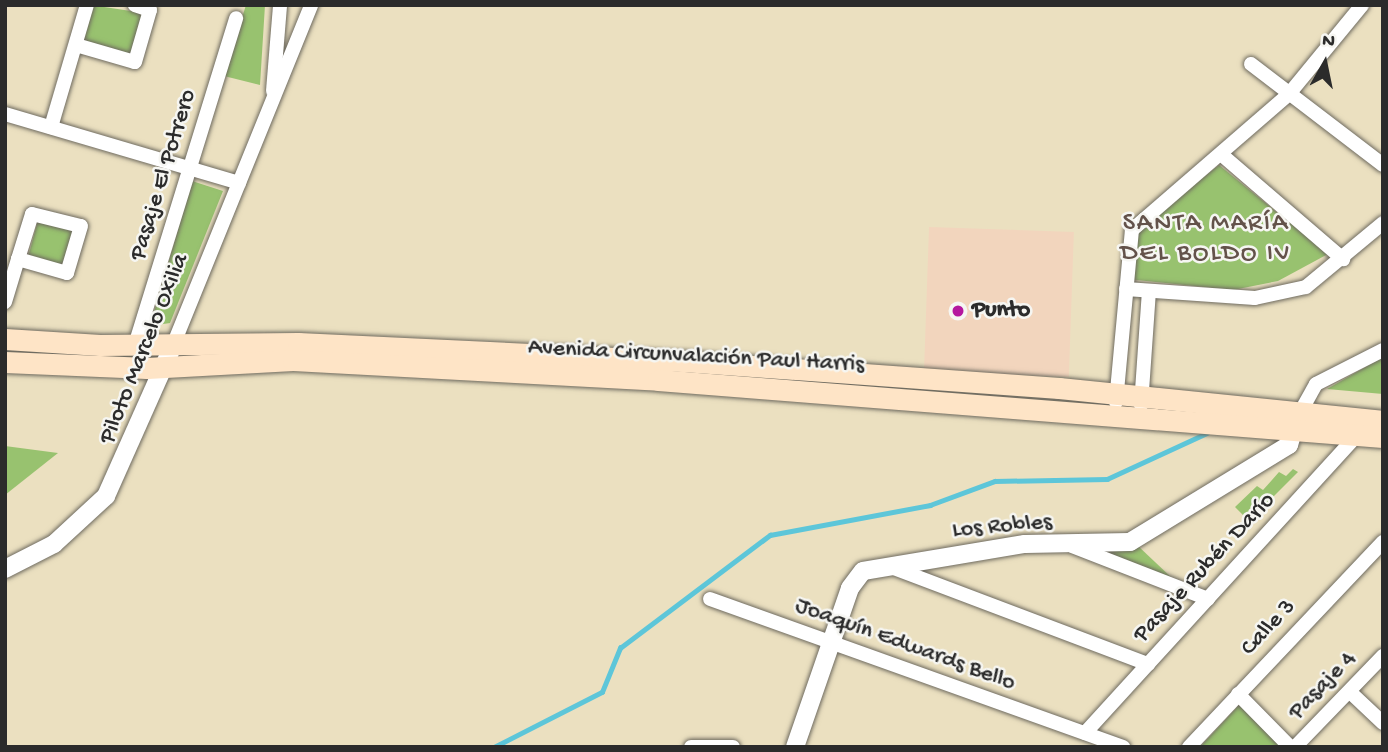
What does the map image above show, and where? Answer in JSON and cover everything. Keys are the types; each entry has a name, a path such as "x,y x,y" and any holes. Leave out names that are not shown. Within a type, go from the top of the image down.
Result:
{"main road":[{"name":"Avenida Circunvalación Paul Harris","path":"5,339 642,359 1296,420 1383,421"},
{"name":"Avenida Circunvalación Paul Harris","path":"5,362 164,368 292,360 1115,403"},
{"name":"Avenida Circunvalación Paul Harris","path":"1296,420 1383,437"}],"street":[{"path":"51,127 87,5"},
{"path":"76,45 135,62 150,10 135,5"},
{"name":"Piloto Marcelo Oxilia","path":"273,102 280,5"},
{"name":"Piloto Marcelo Oxilia","path":"5,569 54,544 106,496 164,368 311,5"},
{"path":"1115,403 1126,289 1137,223 1222,155 1289,94 1362,5"},
{"name":"Pasaje El Potrero","path":"135,345 236,18"},
{"path":"1251,64 1383,165"},
{"path":"5,114 239,183"},
{"path":"1222,155 1343,259"},
{"path":"5,302 18,259 32,214 81,226 67,273 18,259"},
{"path":"1126,289 1255,298 1306,286 1343,259 1383,223"},
{"path":"1141,405 1149,292"},
{"path":"1296,420 1316,384 1383,350"},
{"name":"Los Robles","path":"795,747 853,582 883,564 1025,544 1072,546 1130,542 1154,533 1289,445 1296,420"},
{"name":"Pasaje Rubén Darío","path":"1085,733 1358,434"},
{"name":"Calle 3","path":"1189,747 1383,542"},
{"path":"1072,546 1208,599"},
{"path":"883,564 1148,664"},
{"name":"Joaquín Edwards Bello","path":"710,599 1123,747"},
{"name":"Pasaje 4","path":"1292,747 1350,692 1383,656"},
{"path":"1350,692 1383,723"},
{"path":"1238,694 1292,747"},
{"path":"691,747 733,747"}],"shaded area":[{"path":"929,227 1074,232 1069,377 924,372"}],"green space":[{"path":"91,5 144,13 132,56 81,40"},
{"path":"246,5 265,5 260,85 224,76"},
{"path":"1219,165 1328,254 1278,281 1233,290 1127,279 1133,233"},
{"path":"192,181 223,191 170,323 150,326"},
{"path":"38,220 75,230 65,268 28,258"},
{"path":"1383,357 1383,394 1327,389"},
{"path":"5,446 58,453 5,495"},
{"path":"1293,469 1298,472 1249,521 1235,507 1257,486 1263,490 1279,472 1286,476"},
{"path":"1137,545 1173,579 1090,547"},
{"path":"1239,705 1282,747 1200,747"}],"waterway":[{"path":"494,747 602,692 620,648 770,535 930,505 995,481 1107,479 1207,433"}],"place":[{"name":"Punto","path":"958,311"}],"district":[{"name":"SANTA MARÍA DEL BOLDO IV","path":"1206,240"}]}
